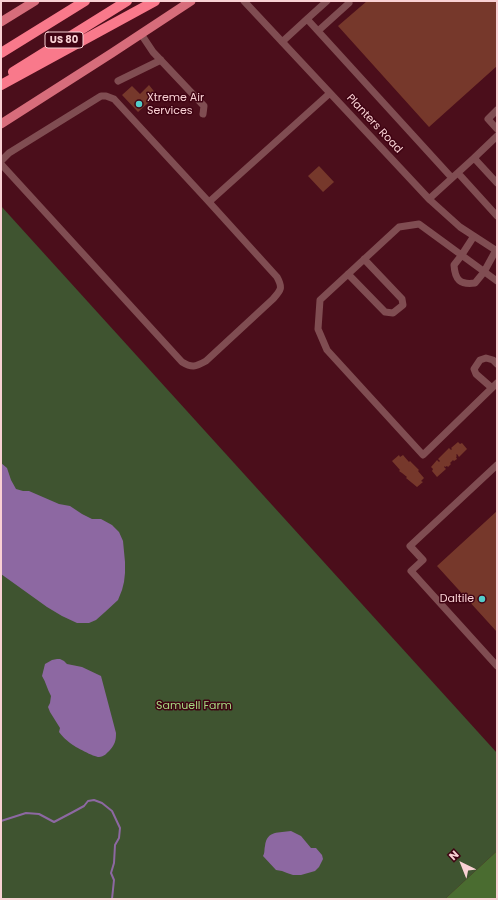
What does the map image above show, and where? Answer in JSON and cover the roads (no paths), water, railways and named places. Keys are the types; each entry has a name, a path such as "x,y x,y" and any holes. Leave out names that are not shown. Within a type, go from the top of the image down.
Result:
{"highway":[{"name":"US 80","path":"1,53 85,1"},
{"name":"US 80","path":"1,79 127,1"},
{"path":"1,86 155,1"}],"main road":[{"path":"1,22 35,1"},
{"path":"1,124 190,1"}],"street":[{"name":"Planters Road","path":"244,1 429,199 460,227 497,250"},
{"path":"282,42 327,1"},
{"path":"318,31 349,3"},
{"path":"307,19 455,175 497,216"},
{"path":"141,34 153,52 204,106 203,114"},
{"path":"118,81 161,60"},
{"path":"209,202 330,92"},
{"path":"101,96 106,96 114,99 209,202 277,277 281,284 279,292 273,300 206,361 197,366 188,366 182,362 1,162 9,153 101,96"},
{"path":"497,110 488,119 497,129"},
{"path":"429,199 497,136"},
{"path":"474,158 497,184"},
{"path":"497,281 419,224 399,227 320,300 318,329 327,350 423,455 495,386 476,374 474,369 480,360 486,358 493,360 497,364"},
{"path":"474,236 454,265 454,274 459,281 466,284 475,283 484,272 497,250"},
{"path":"348,274 384,312 393,313 403,305 402,299 364,259"},
{"path":"497,465 410,546 423,560 411,572 497,666"}],"waterway":[{"path":"1,821 26,813 39,814 54,822 84,806 88,801 94,800 102,803 112,811 120,828 119,838 115,845 114,863 111,873 114,880 112,899"}],"place":[{"name":"Xtreme Air Services","path":"139,104"},
{"name":"Daltile","path":"482,599"}],"park label":[{"name":"Samuell Farm","path":"194,706"}]}
